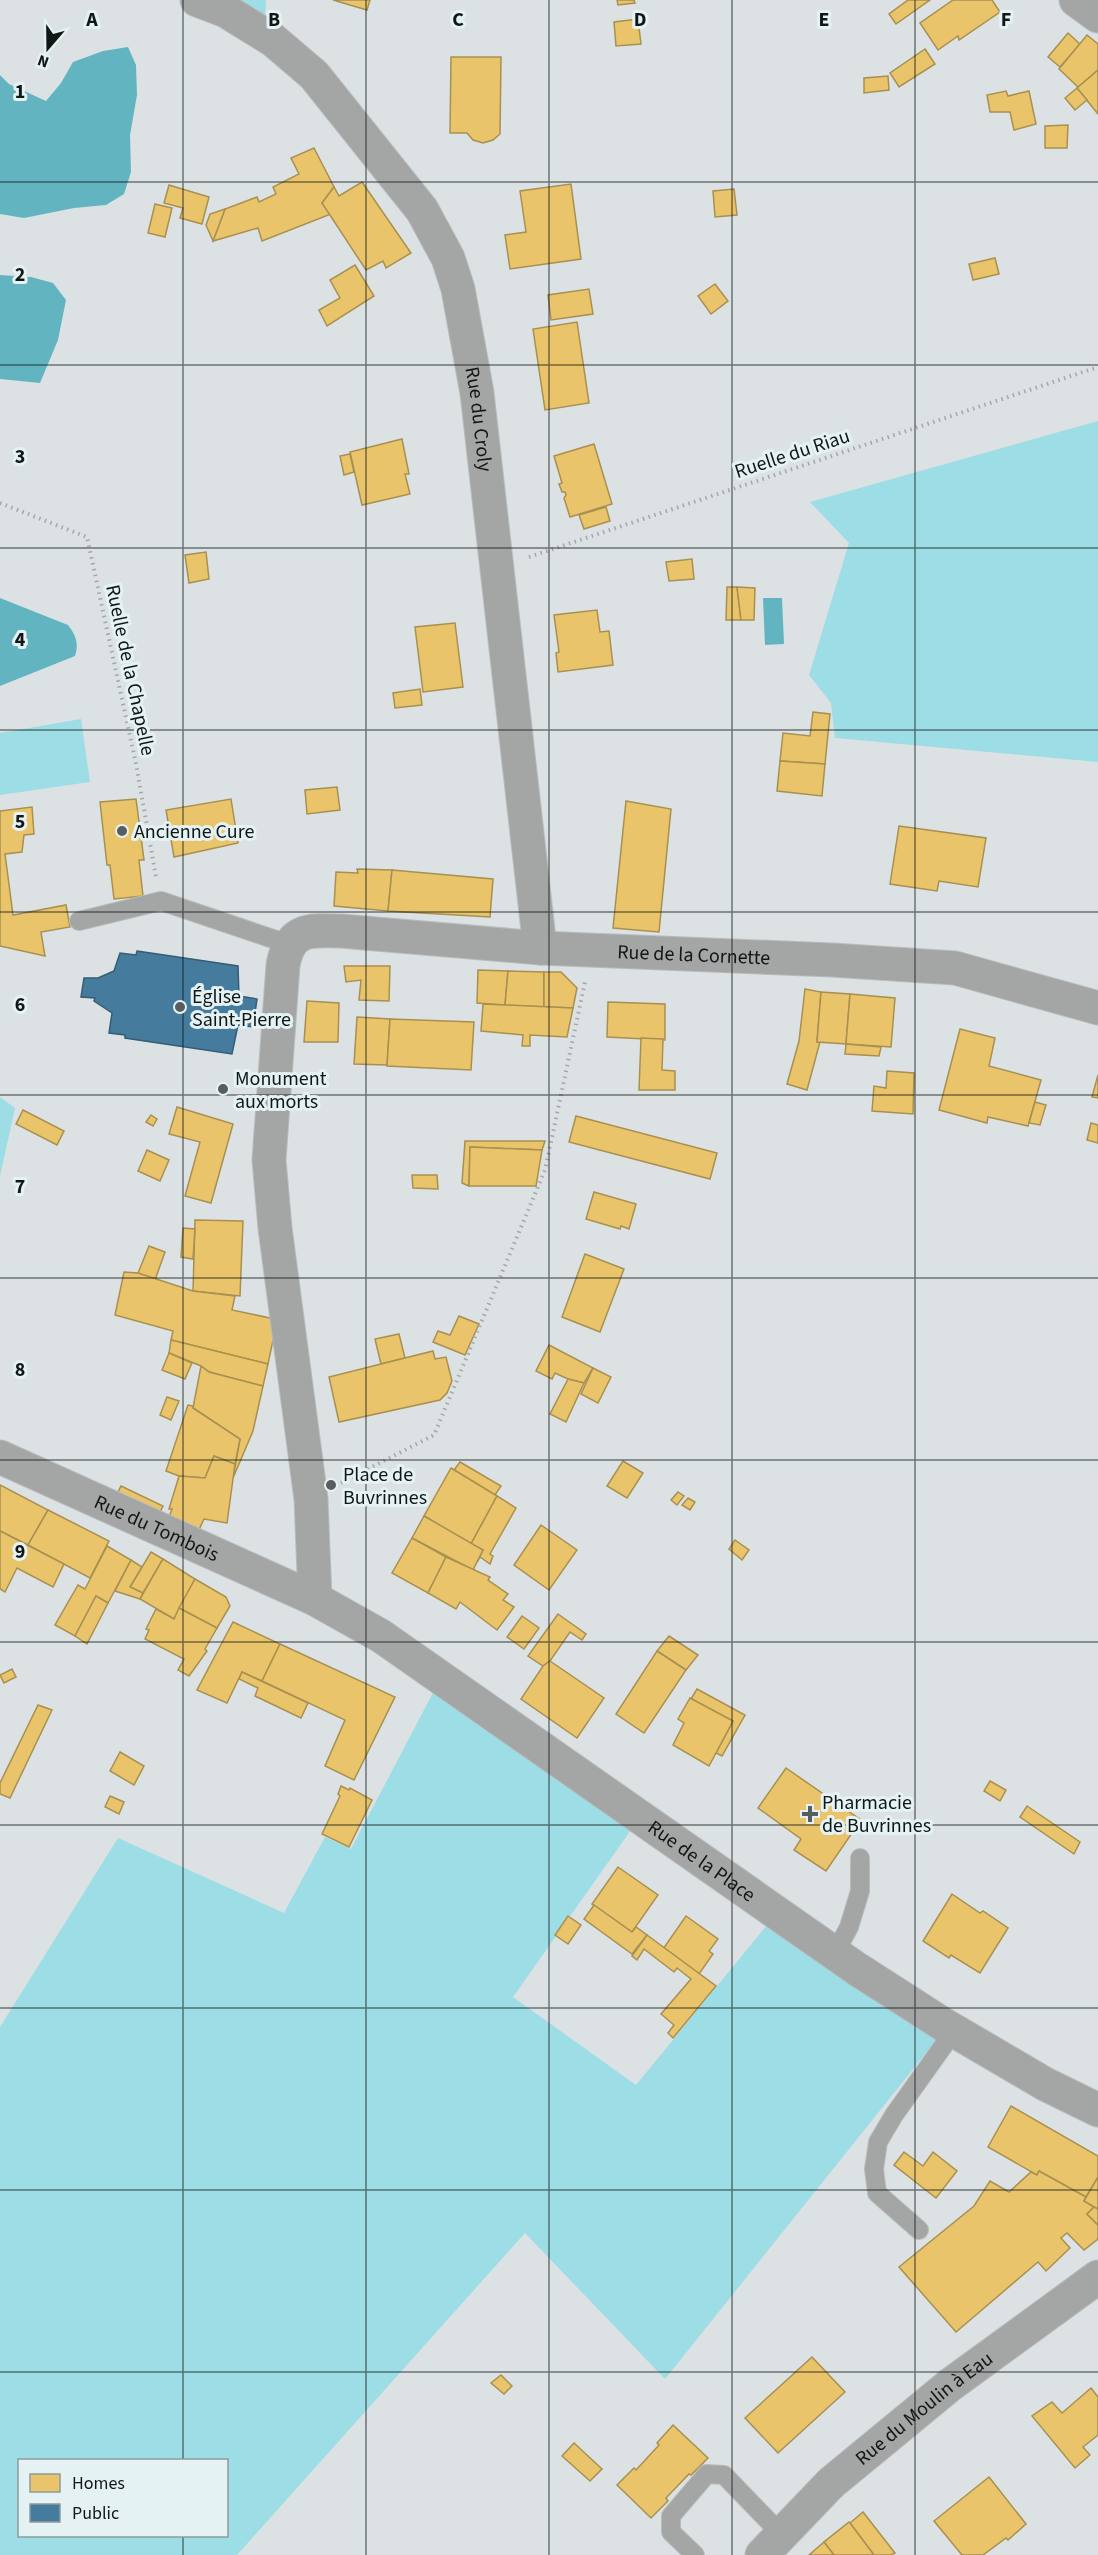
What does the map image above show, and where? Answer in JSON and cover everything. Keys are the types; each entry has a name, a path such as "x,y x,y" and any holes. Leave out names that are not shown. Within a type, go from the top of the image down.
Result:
{"street":[{"name":"Rue du Croly","path":"197,0 226,11 273,40 314,75 422,210 448,258 466,326 477,393 495,568 540,948"},
{"path":"1076,0 1098,16"},
{"name":"Rue de la Cornette","path":"288,944 302,933 313,930 540,948 821,959 955,968 1098,1008"},
{"path":"288,944 283,965 269,1160 275,1228 311,1499 315,1599"},
{"name":"Rue du Tombois","path":"0,1456 315,1599"},
{"name":"Rue de la Place","path":"315,1599 381,1636 835,1953 954,2031 1045,2084 1098,2110"},
{"name":"Rue du Moulin à Eau","path":"772,2545 831,2483 941,2393 1098,2277"}],"lane":[{"path":"79,921 161,901 288,944"},
{"path":"835,1953 849,1927 860,1891 860,1858"},
{"path":"919,2230 877,2193 874,2169 878,2142 894,2115 954,2031"},
{"path":"695,2555 671,2532 671,2516 707,2474 724,2475 772,2545"}],"path":[{"name":"Ruelle du Riau","path":"495,568 1098,367"},
{"name":"Ruelle de la Chapelle","path":"0,503 87,537 136,764 161,901"},
{"path":"311,1499 434,1435 545,1170 591,949"}],"shaded area":[{"path":"227,0 266,0 265,20"},
{"path":"128,47 136,65 137,95 130,135 131,172 124,194 106,205 74,208 24,218 0,214 0,75 9,84 46,101 61,83 73,62 103,51"},
{"path":"0,275 31,277 53,283 66,300 58,340 40,383 0,379"},
{"path":"1098,421 1098,762 835,738 831,703 809,675 849,543 810,502"},
{"path":"0,598 68,625 76,640 75,656 0,686"},
{"path":"763,598 782,598 784,644 765,645"},
{"path":"81,719 90,782 0,795 0,733"},
{"path":"0,1097 15,1108 0,1176"},
{"path":"435,1689 633,1827 513,1997 636,2085 767,1925 938,2038 665,2379 525,2233 237,2555 0,2555 0,2027 118,1838 284,1913 325,1837 351,1849"}],"building: Homes":[{"path":"333,0 370,0 367,10"},
{"path":"617,0 634,0 635,3 618,5"},
{"path":"908,0 930,0 896,24 889,14"},
{"path":"953,0 992,0 1000,12 959,40 958,36 938,50 920,23"},
{"path":"638,19 641,44 616,46 614,22"},
{"path":"1068,33 1080,44 1060,67 1048,57"},
{"path":"1087,35 1098,44 1098,70 1078,87 1059,69"},
{"path":"925,49 935,64 899,87 890,73"},
{"path":"451,57 501,57 500,134 493,140 483,143 473,140 467,133 450,133"},
{"path":"1098,70 1098,114 1077,88"},
{"path":"888,76 889,90 864,93 864,78"},
{"path":"1077,88 1087,100 1075,110 1065,98"},
{"path":"1006,91 1008,96 1029,91 1036,124 1014,130 1010,112 990,112 987,95"},
{"path":"1068,125 1067,148 1045,148 1045,126"},
{"path":"314,148 334,187 322,203 331,214 262,241 258,228 213,241 225,209 257,197 259,202 276,194 273,187 299,174 291,158"},
{"path":"362,182 411,253 386,268 383,261 366,270 322,203 334,187 339,196"},
{"path":"571,184 581,259 510,269 505,235 526,232 520,191"},
{"path":"169,185 209,197 202,224 180,218 183,208 164,203"},
{"path":"734,189 737,215 715,217 713,191"},
{"path":"155,204 172,208 165,237 148,233"},
{"path":"225,209 213,241 206,225 210,214"},
{"path":"995,258 999,274 973,280 969,264"},
{"path":"355,265 374,296 327,326 319,310 340,298 330,280"},
{"path":"715,284 728,301 711,314 698,296"},
{"path":"589,289 593,314 551,320 548,295"},
{"path":"577,322 589,403 545,410 533,329"},
{"path":"402,439 409,474 405,474 410,494 362,505 350,452"},
{"path":"594,444 612,504 570,517 564,498 565,492 562,492 559,484 562,483 554,456"},
{"path":"350,454 354,472 344,475 340,456"},
{"path":"606,507 610,521 584,529 579,515"},
{"path":"206,552 209,579 189,583 185,555"},
{"path":"692,559 694,579 669,581 666,562"},
{"path":"727,587 737,587 741,620 726,620"},
{"path":"737,587 755,588 754,620 741,620"},
{"path":"597,610 600,632 609,631 613,665 558,672 556,653 559,652 554,615"},
{"path":"455,623 463,687 423,692 415,627"},
{"path":"420,689 422,705 395,708 393,693"},
{"path":"813,712 830,714 825,764 780,761 783,733 810,736"},
{"path":"780,761 825,764 822,796 777,791"},
{"path":"337,787 340,810 307,814 305,790"},
{"name":"Ancienne Cure","path":"136,799 144,860 139,860 143,896 114,899 110,865 107,865 100,802"},
{"path":"231,799 238,843 174,857 166,810"},
{"path":"626,801 671,809 659,932 613,928"},
{"path":"32,807 34,834 24,835 22,852 5,854 13,915 66,905 70,927 41,932 45,956 0,946 0,811"},
{"path":"899,826 986,838 978,887 939,881 937,891 890,884"},
{"path":"357,869 392,870 388,911 334,906 336,872 358,873"},
{"path":"392,870 493,879 490,917 388,911"},
{"path":"344,966 390,966 389,1001 359,1000 361,980 346,982"},
{"path":"478,970 508,971 505,1005 477,1003"},
{"path":"508,971 544,972 544,1007 505,1005"},
{"path":"544,972 561,972 577,988 573,1008 544,1007"},
{"path":"805,989 821,992 817,1042 820,1042 807,1090 787,1084 799,1041"},
{"path":"821,992 850,994 846,1044 817,1042"},
{"path":"850,994 895,998 891,1047 846,1044"},
{"path":"307,1001 339,1003 338,1042 304,1042"},
{"path":"608,1002 665,1004 665,1040 607,1037"},
{"path":"483,1004 573,1008 567,1037 530,1035 530,1046 522,1046 523,1035 481,1031"},
{"path":"357,1017 390,1019 387,1065 354,1064"},
{"path":"390,1019 474,1022 471,1070 387,1066"},
{"path":"960,1029 995,1038 989,1066 1041,1080 1028,1126 988,1117 987,1123 939,1110"},
{"path":"641,1038 663,1039 662,1070 675,1071 675,1090 639,1090"},
{"path":"846,1044 881,1047 879,1056 845,1054"},
{"path":"887,1071 914,1073 913,1114 872,1111 874,1086 886,1088"},
{"path":"1098,1075 1098,1098 1092,1097"},
{"path":"1035,1102 1046,1105 1040,1125 1029,1123"},
{"path":"177,1107 233,1124 211,1203 185,1196 200,1142 169,1134"},
{"path":"23,1110 64,1131 57,1145 16,1124"},
{"path":"151,1115 157,1119 153,1126 146,1122"},
{"path":"576,1116 717,1153 710,1179 569,1142"},
{"path":"1091,1123 1098,1125 1098,1143 1087,1140"},
{"path":"465,1141 545,1141 542,1150 470,1147 469,1186 462,1183"},
{"path":"470,1147 542,1150 536,1186 469,1186"},
{"path":"147,1150 169,1160 160,1181 138,1171"},
{"path":"412,1175 437,1175 438,1189 413,1188"},
{"path":"594,1192 636,1204 629,1229 621,1226 620,1229 586,1219"},
{"path":"195,1220 243,1221 240,1296 193,1291"},
{"path":"183,1228 195,1229 193,1259 181,1257"},
{"path":"149,1246 165,1252 155,1280 138,1273"},
{"path":"585,1254 624,1269 600,1332 562,1317"},
{"path":"124,1272 138,1273 193,1291 235,1296 232,1310 270,1318 276,1326 268,1364 171,1340 173,1331 115,1315"},
{"path":"459,1316 479,1324 465,1355 433,1342 438,1331 450,1335"},
{"path":"399,1334 405,1358 381,1364 375,1339"},
{"path":"171,1340 268,1364 263,1386 209,1372 201,1366 169,1353"},
{"path":"549,1345 593,1368 584,1383 555,1373 552,1379 536,1371"},
{"path":"433,1351 435,1359 446,1357 452,1381 447,1393 440,1400 339,1422 329,1377"},
{"path":"169,1353 192,1363 185,1379 162,1370"},
{"path":"201,1366 209,1372 263,1386 253,1431 233,1478 240,1439 193,1408"},
{"path":"593,1368 611,1377 598,1403 581,1394"},
{"path":"568,1379 584,1383 566,1422 550,1414"},
{"path":"167,1397 179,1401 171,1420 160,1415"},
{"path":"188,1405 193,1406 240,1439 235,1464 214,1456 205,1478 179,1476 166,1471"},
{"path":"214,1456 235,1464 227,1523 204,1519 198,1532 167,1522 179,1476 205,1478"},
{"path":"623,1461 643,1473 627,1498 607,1486"},
{"path":"460,1462 501,1486 495,1495 454,1470"},
{"path":"451,1468 497,1496 471,1544 424,1516"},
{"path":"0,1485 48,1510 28,1545 0,1531"},
{"path":"121,1486 163,1506 157,1518 115,1498"},
{"path":"678,1492 684,1496 677,1505 671,1500"},
{"path":"497,1496 516,1508 490,1554 493,1556 490,1564 480,1557 477,1562 483,1550 471,1544"},
{"path":"688,1498 695,1502 690,1510 682,1505"},
{"path":"48,1510 109,1541 90,1578 28,1545"},
{"path":"424,1516 483,1550 473,1570 412,1538"},
{"path":"541,1525 577,1550 549,1590 514,1565"},
{"path":"0,1531 64,1564 53,1587 17,1568 5,1592 0,1589"},
{"path":"412,1538 446,1557 428,1593 392,1573"},
{"path":"735,1540 749,1550 742,1560 729,1549"},
{"path":"107,1546 131,1560 108,1603 96,1596 75,1636 55,1625 78,1585 85,1589"},
{"path":"151,1552 163,1559 143,1593 130,1587"},
{"path":"446,1557 490,1577 488,1580 508,1594 503,1600 514,1607 497,1630 460,1602 456,1609 428,1593"},
{"path":"163,1559 195,1579 174,1619 140,1599"},
{"path":"131,1560 142,1567 130,1587 143,1593 140,1599 115,1591"},
{"path":"195,1579 226,1597 230,1606 217,1628 179,1608"},
{"path":"96,1596 108,1603 87,1644 75,1636"},
{"path":"179,1608 217,1628 205,1649 207,1651 189,1676 178,1670 184,1659 145,1639 149,1630 146,1629 156,1609 174,1619"},
{"path":"558,1614 586,1634 582,1640 570,1632 550,1661 543,1666 528,1656"},
{"path":"522,1616 539,1628 524,1649 507,1637"},
{"path":"233,1622 280,1644 262,1681 242,1672 227,1703 197,1690"},
{"path":"669,1636 698,1655 686,1670 657,1651"},
{"path":"280,1644 395,1697 354,1780 325,1766 345,1720 262,1681"},
{"path":"657,1651 686,1670 644,1733 616,1714"},
{"path":"550,1661 604,1698 577,1738 521,1699 543,1666"},
{"path":"12,1669 16,1677 4,1683 0,1675"},
{"path":"242,1672 308,1703 301,1718 255,1696 258,1688 239,1679"},
{"path":"697,1689 745,1715 722,1756 716,1753 733,1721 691,1699"},
{"path":"690,1698 733,1721 709,1766 673,1745 684,1723 678,1719"},
{"path":"38,1705 52,1710 10,1798 0,1794 0,1783"},
{"path":"120,1752 144,1766 134,1785 110,1771"},
{"path":"786,1768 861,1820 826,1871 794,1850 801,1839 758,1808"},
{"path":"990,1781 1006,1790 1000,1801 984,1791"},
{"path":"341,1786 349,1790 350,1788 372,1800 349,1847 322,1834 340,1796 338,1794"},
{"path":"110,1796 124,1802 119,1814 105,1807"},
{"path":"1027,1806 1080,1842 1074,1854 1020,1817"},
{"path":"618,1867 658,1895 632,1932 592,1904"},
{"path":"952,1894 1008,1928 980,1973 951,1955 949,1958 923,1941"},
{"path":"594,1905 632,1932 636,1927 647,1935 632,1954 584,1919"},
{"path":"568,1916 581,1925 568,1944 555,1935"},
{"path":"686,1916 718,1939 709,1951 713,1954 699,1974 663,1949"},
{"path":"647,1935 716,1986 673,2038 668,2033 674,2025 661,2014 691,1979 677,1968 674,1972 644,1949 637,1960 632,1956"},
{"path":"1011,2106 1098,2156 1098,2177 1086,2197 1039,2171 1037,2175 988,2147"},
{"path":"904,2152 923,2166 933,2152 957,2171 936,2198 894,2165"},
{"path":"1039,2171 1086,2197 1084,2201 1094,2207 1087,2214 1098,2225 1098,2239 1084,2250 1067,2233 1061,2238 1070,2248 1046,2271 1038,2262 956,2332 899,2267 974,2206 990,2181 1009,2192 1031,2172 1037,2175"},
{"path":"1098,2177 1098,2209 1084,2201"},
{"path":"1094,2207 1098,2209 1098,2225 1087,2214"},
{"path":"812,2357 845,2392 778,2453 745,2418"},
{"path":"501,2375 512,2386 504,2394 491,2383"},
{"path":"1091,2388 1098,2397 1098,2435 1083,2447 1090,2455 1075,2468 1032,2416 1052,2402 1062,2413"},
{"path":"673,2425 708,2458 666,2498 668,2501 651,2518 617,2485 634,2468 636,2470 659,2445 657,2443"},
{"path":"574,2443 602,2469 590,2481 562,2456"},
{"path":"989,2477 1026,2524 1008,2540 1006,2538 983,2555 962,2555 934,2521"},
{"path":"863,2512 895,2553 874,2555 850,2523"},
{"path":"849,2522 874,2555 834,2555 824,2542"},
{"path":"824,2542 834,2555 809,2555"}],"building: Public":[{"name":"Église Saint-Pierre","path":"137,951 238,966 239,996 257,999 253,1027 238,1025 232,1054 125,1038 125,1035 109,1033 112,1013 94,1001 95,998 81,997 84,978 98,978 114,971 120,953 136,955"}],"place":[{"name":"Ancienne Cure","path":"122,831"},
{"name":"Église Saint-Pierre","path":"180,1007"},
{"name":"Monument aux morts","path":"223,1089"},
{"name":"Place de Buvrinnes","path":"331,1485"},
{"name":"Pharmacie de Buvrinnes","path":"810,1814"}]}
